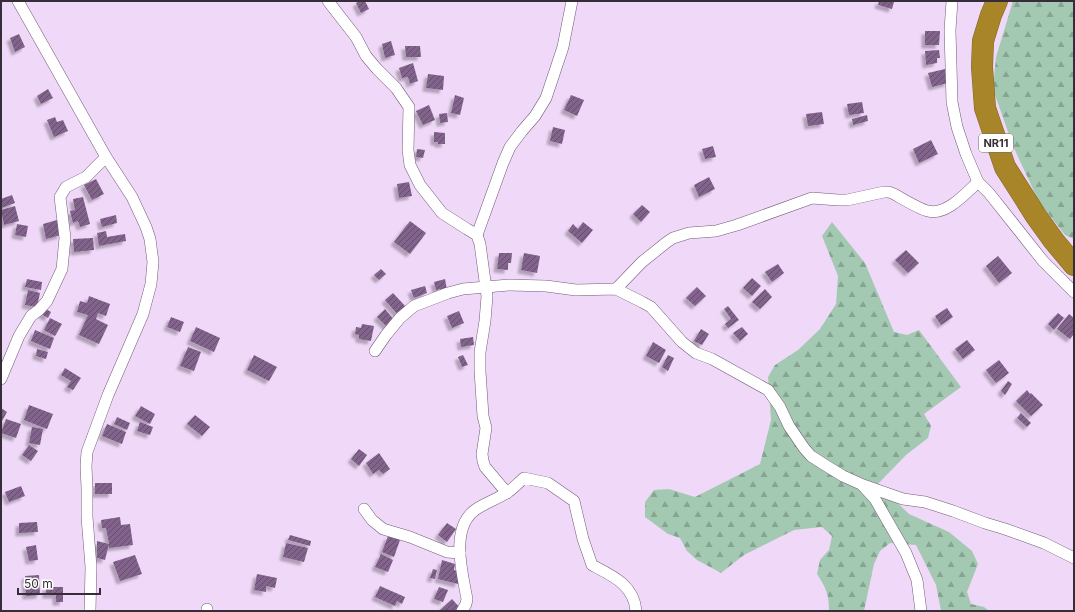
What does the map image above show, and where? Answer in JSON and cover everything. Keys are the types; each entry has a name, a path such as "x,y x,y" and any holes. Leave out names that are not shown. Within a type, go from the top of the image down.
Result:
{"highway":[{"name":"NR11","path":"997,1 983,41 982,67 985,108 1005,167 1049,235 1074,265"}],"street":[{"path":"18,1 106,157 132,197 150,239 152,262 151,284 143,314 108,395 87,452 87,517 92,567 90,611"},
{"path":"328,1 356,37 366,56 396,88 409,107 408,150 410,165 420,185 442,213 478,235"},
{"path":"507,493 485,467 482,454 486,428 480,371 480,352 486,302 486,287 478,235 500,170 510,147 535,116 546,98 563,47 572,1"},
{"path":"952,1 950,30 952,102 957,127 966,154 978,182 989,193 1043,261 1074,292"},
{"path":"1,379 19,336 32,316 47,301 62,269 65,238 60,197 66,187 86,177 106,157"},
{"path":"616,289 655,251 673,238 689,233 716,230 737,225 812,198 847,200 874,193 889,192 927,211 936,212 944,210 954,204 978,182"},
{"path":"375,351 400,318 414,306 463,289 529,285 576,290 616,289 650,307 682,342 696,353 712,359 768,390 780,407 789,426 811,456 843,476 863,485 903,499 925,502 1005,529 1044,543 1074,558"},
{"path":"462,611 467,599 461,563 460,536 467,518 477,508 507,493 524,478 548,483 574,501 583,539 592,565 618,580 630,591 636,611"},
{"path":"863,485 875,499 906,553 917,580 921,611"},
{"path":"364,509 372,520 383,529 447,552 460,553"}],"green space":[{"path":"1013,1 1074,1 1074,239 1065,235 1039,202 1013,146 993,89 996,57"},
{"path":"832,222 865,263 894,332 907,335 919,330 961,387 924,414 931,426 928,438 906,455 878,484 909,514 949,532 972,551 978,564 967,592 971,604 984,607 989,611 941,611 936,585 916,545 890,543 880,551 874,564 864,611 829,611 826,591 817,574 820,560 829,550 832,536 822,527 794,530 744,555 721,573 697,560 687,551 680,538 668,534 645,517 645,502 654,490 669,489 695,497 760,464 771,420 768,377 775,365 798,350 820,329 836,304 838,276 822,236"}],"building":[{"path":"365,1 369,9 361,13 356,3"},
{"path":"879,1 894,2 892,9 878,5"},
{"path":"925,31 940,31 939,45 925,45"},
{"path":"19,34 25,47 15,52 10,38"},
{"path":"391,41 395,55 385,58 382,44"},
{"path":"405,46 420,46 421,57 406,57"},
{"path":"939,50 940,58 937,58 937,63 926,65 925,51"},
{"path":"413,63 418,81 410,84 408,77 402,78 399,68"},
{"path":"945,69 948,83 932,87 928,73"},
{"path":"428,74 444,76 443,90 426,88"},
{"path":"48,89 53,98 41,104 37,96"},
{"path":"455,95 464,98 460,115 451,113"},
{"path":"571,95 584,100 577,116 564,110"},
{"path":"862,102 864,113 849,115 847,104"},
{"path":"429,105 435,120 423,125 416,111"},
{"path":"822,112 824,124 808,126 806,114"},
{"path":"447,113 448,122 440,123 439,114"},
{"path":"867,115 868,121 853,125 852,119"},
{"path":"55,117 57,122 63,120 68,131 54,137 47,120"},
{"path":"553,127 565,130 562,144 550,141"},
{"path":"434,132 445,133 445,144 438,144 438,142 434,142"},
{"path":"931,140 938,154 919,163 913,149"},
{"path":"713,146 716,157 705,159 702,149"},
{"path":"417,149 425,150 423,158 416,157"},
{"path":"709,177 715,189 699,197 694,185"},
{"path":"96,179 104,194 92,200 84,185"},
{"path":"409,182 412,196 399,198 397,184"},
{"path":"12,195 15,203 1,208 1,199"},
{"path":"83,197 90,224 80,227 78,221 73,223 70,211 75,210 73,199"},
{"path":"642,205 650,212 641,222 633,214"},
{"path":"15,206 19,221 4,225 1,210"},
{"path":"116,215 117,223 102,227 100,219"},
{"path":"57,220 61,235 46,239 43,224"},
{"path":"410,221 426,233 410,254 394,242"},
{"path":"583,222 593,230 582,243 568,231 573,224 578,229"},
{"path":"17,224 28,226 26,237 15,235"},
{"path":"106,231 107,237 125,234 126,241 99,246 97,233"},
{"path":"93,238 94,250 74,252 73,239"},
{"path":"906,250 919,263 908,273 895,260"},
{"path":"499,253 512,253 511,263 508,263 508,270 497,269"},
{"path":"524,253 540,256 537,273 521,270"},
{"path":"998,256 1012,273 999,283 986,266"},
{"path":"778,264 784,273 772,282 765,272"},
{"path":"381,269 386,274 379,280 374,275"},
{"path":"752,278 761,286 752,296 743,288"},
{"path":"27,279 42,282 41,290 25,287"},
{"path":"445,279 447,290 441,292 440,289 436,290 434,282"},
{"path":"425,286 427,293 414,298 411,290"},
{"path":"697,287 706,296 695,306 686,298"},
{"path":"765,289 772,297 760,309 752,302"},
{"path":"28,290 40,293 37,307 25,305"},
{"path":"393,293 406,307 398,315 385,300"},
{"path":"89,296 110,304 106,316 98,313 96,319 108,325 99,344 79,335 88,315 77,312 80,301 87,303"},
{"path":"728,306 739,320 728,328 725,324 731,319 724,309"},
{"path":"44,308 51,312 48,318 41,314"},
{"path":"947,308 953,317 941,325 935,316"},
{"path":"385,309 395,321 388,328 377,317"},
{"path":"459,311 464,323 452,328 447,316"},
{"path":"1058,313 1064,318 1054,330 1048,324"},
{"path":"1069,314 1074,318 1074,334 1070,339 1057,329"},
{"path":"171,317 184,322 180,332 167,327"},
{"path":"50,318 62,324 55,336 44,330"},
{"path":"362,324 374,326 371,341 359,339 359,335 355,334 356,327 361,328"},
{"path":"196,327 220,338 214,352 190,341"},
{"path":"742,327 748,334 740,341 733,333"},
{"path":"701,329 709,334 702,345 694,341"},
{"path":"35,330 54,338 50,349 31,341"},
{"path":"473,337 474,345 461,347 460,339"},
{"path":"967,340 975,350 963,359 955,349"},
{"path":"653,342 666,350 659,363 646,356"},
{"path":"188,347 201,352 194,371 180,366"},
{"path":"37,349 48,352 46,359 36,356"},
{"path":"254,355 277,367 269,381 247,370"},
{"path":"463,355 468,365 462,367 458,357"},
{"path":"668,355 674,358 668,371 662,367"},
{"path":"999,360 1009,373 996,383 986,370"},
{"path":"65,368 81,378 73,390 67,387 71,381 61,375"},
{"path":"1008,381 1012,384 1005,395 1001,391"},
{"path":"1027,390 1043,405 1031,416 1016,401"},
{"path":"29,405 53,414 47,429 24,420"},
{"path":"141,406 155,414 150,424 135,416"},
{"path":"1,408 7,412 1,423"},
{"path":"1021,413 1031,423 1027,427 1017,418"},
{"path":"195,415 210,427 202,436 187,424"},
{"path":"117,417 130,423 127,430 114,424"},
{"path":"6,419 21,424 16,438 1,433"},
{"path":"140,422 153,427 150,435 137,431"},
{"path":"107,424 126,432 122,444 102,436"},
{"path":"32,427 43,429 40,445 29,443"},
{"path":"29,445 38,451 31,461 22,455"},
{"path":"359,449 367,455 359,466 351,459"},
{"path":"379,453 390,469 383,474 379,470 373,474 366,463"},
{"path":"95,483 112,483 112,494 95,494"},
{"path":"21,486 25,496 9,502 5,492"},
{"path":"120,517 121,525 130,524 133,545 109,548 106,528 102,528 101,520"},
{"path":"37,522 38,532 19,533 19,523"},
{"path":"447,523 456,529 447,542 438,535"},
{"path":"290,535 311,541 310,546 288,540"},
{"path":"388,536 400,540 394,557 382,552"},
{"path":"97,541 109,544 105,560 97,558"},
{"path":"286,543 308,548 304,562 283,557"},
{"path":"36,545 38,560 29,561 26,547"},
{"path":"381,554 393,560 388,572 375,567"},
{"path":"135,555 142,574 120,581 113,562"},
{"path":"442,560 455,564 454,570 461,572 458,584 438,579"},
{"path":"433,569 437,570 435,579 430,578"},
{"path":"257,574 277,578 275,588 266,586 266,592 254,590"},
{"path":"39,575 40,595 26,596 25,576"},
{"path":"380,586 405,597 402,604 397,601 395,606 375,597"},
{"path":"46,587 63,587 63,602 56,602 56,595 46,595"},
{"path":"439,587 448,590 443,602 434,599"},
{"path":"452,599 462,610 461,611 439,611"}]}
